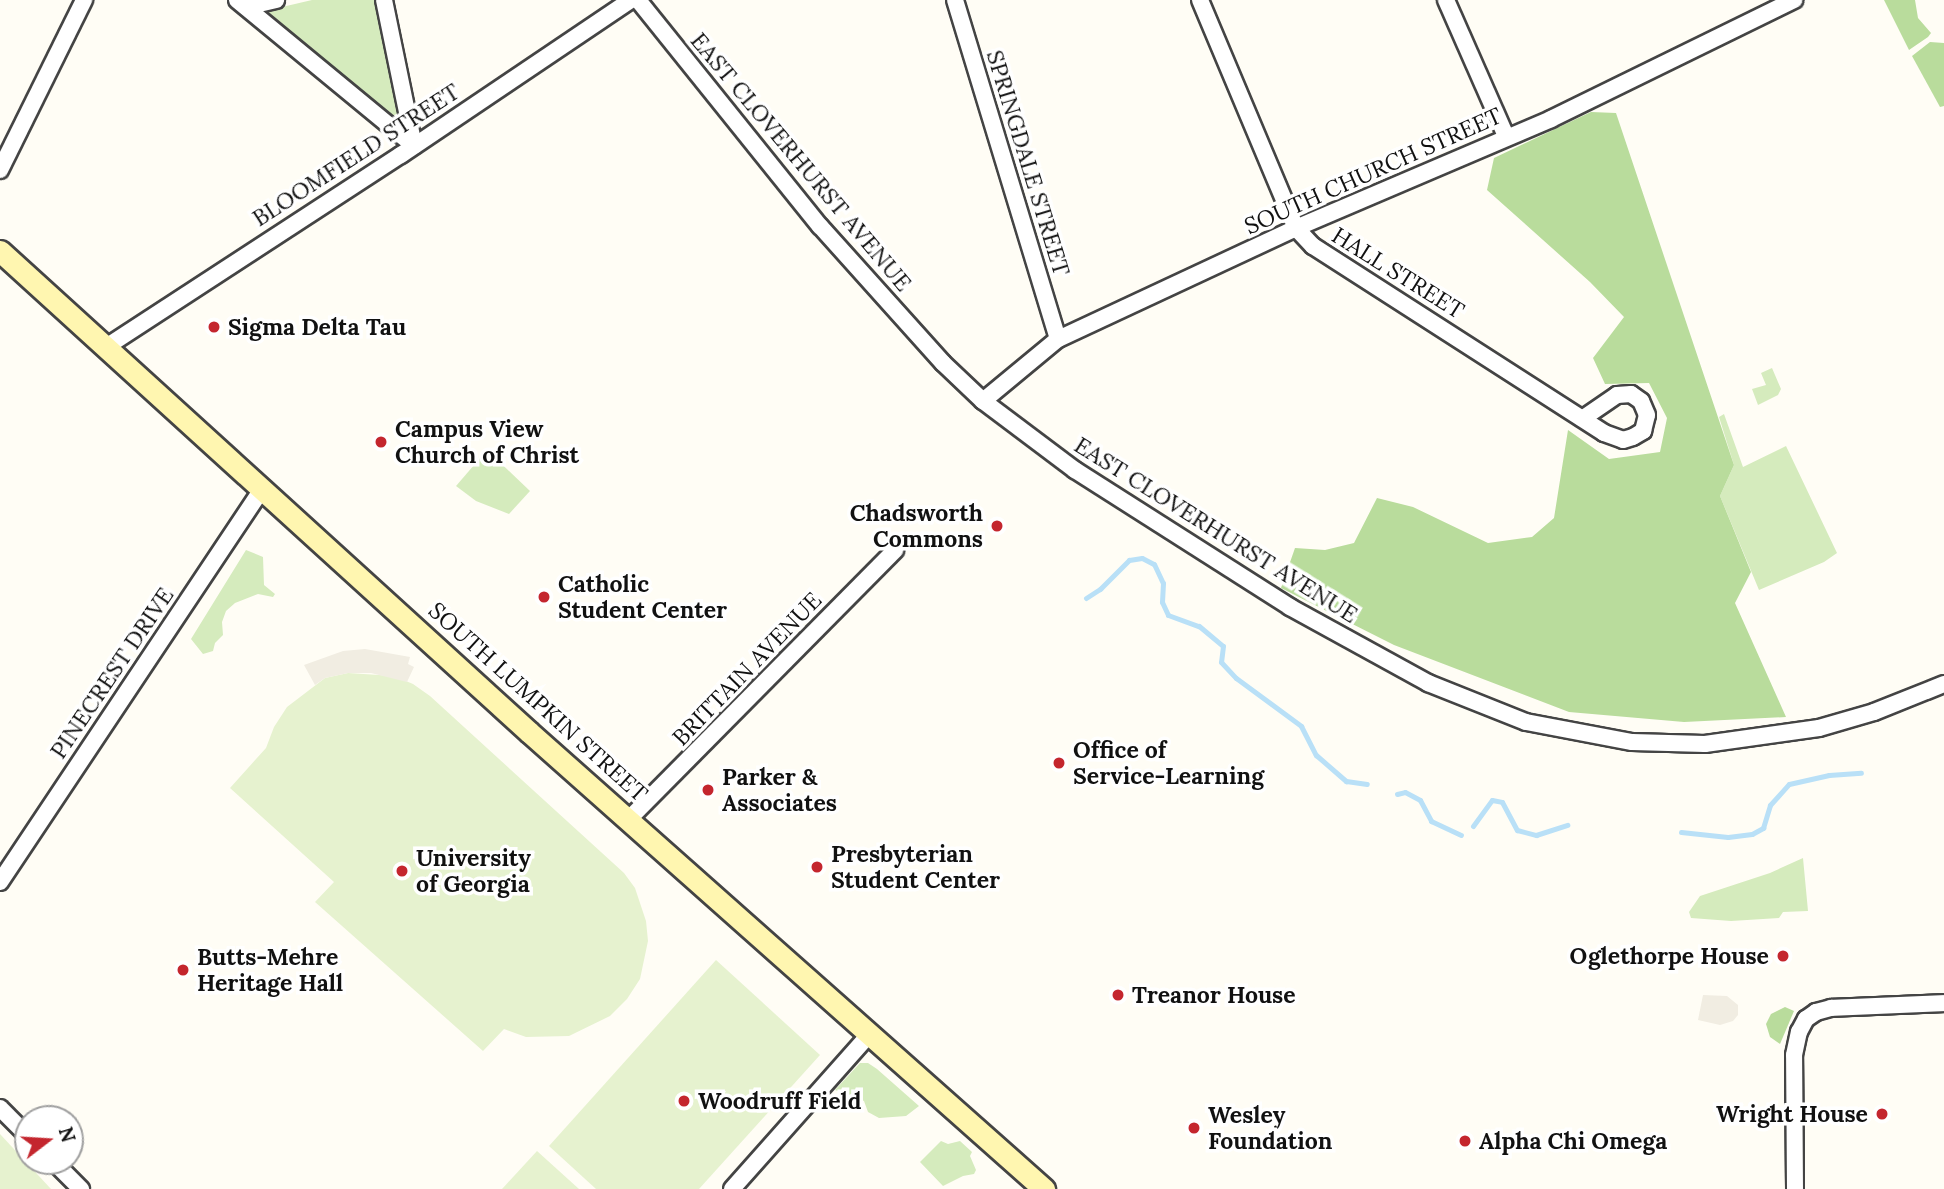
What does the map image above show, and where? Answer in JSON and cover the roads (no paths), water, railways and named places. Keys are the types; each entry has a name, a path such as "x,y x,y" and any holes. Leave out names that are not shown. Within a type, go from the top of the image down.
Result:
{"main road":[{"name":"SOUTH LUMPKIN STREET","path":"0,251 529,732 630,818 868,1036 1044,1189"}],"street":[{"path":"0,170 84,0"},
{"path":"242,4 276,0"},
{"path":"384,0 414,146"},
{"name":"BLOOMFIELD STREET","path":"106,347 414,146 631,0"},
{"name":"EAST CLOVERHURST AVENUE","path":"638,0 820,226 943,363 984,401 1075,470 1290,607 1428,683 1527,722 1632,742 1705,744 1818,728 1874,712 1944,684"},
{"name":"SPRINGDALE STREET","path":"955,0 1058,340"},
{"name":"HALL STREET","path":"1200,0 1296,228 1313,246 1582,419"},
{"path":"1446,0 1507,136"},
{"name":"SOUTH CHURCH STREET","path":"984,401 1058,340 1296,228 1600,96 1794,0"},
{"path":"242,4 414,146"},
{"name":"PINECREST DRIVE","path":"0,882 262,489"},
{"name":"BRITTAIN AVENUE","path":"630,818 720,731 895,550"},
{"path":"1795,1189 1794,1055 1799,1032 1806,1019 1815,1012 1831,1008 1944,1003"},
{"path":"732,1189 868,1036"},
{"path":"0,1108 14,1122"},
{"path":"67,1175 81,1189"}],"waterway":[{"path":"1086,598 1100,589 1129,560 1142,558 1154,564 1163,583 1162,602 1168,615 1199,626 1223,646 1221,662 1236,678 1301,726 1316,755 1346,781 1367,784"},
{"path":"1681,832 1728,837 1752,834 1763,828 1770,805 1789,784 1829,775 1861,773"},
{"path":"1397,794 1405,792 1420,800 1431,821 1461,835"},
{"path":"1473,826 1492,800 1502,802 1517,830 1536,835 1567,825"}],"place":[{"name":"Sigma Delta Tau","path":"214,327"},
{"name":"Campus View Church of Christ","path":"381,442"},
{"name":"Chadsworth Commons","path":"997,526"},
{"name":"Catholic Student Center","path":"544,597"},
{"name":"Office of Service-Learning","path":"1059,763"},
{"name":"Parker & Associates","path":"708,790"},
{"name":"Presbyterian Student Center","path":"817,867"},
{"name":"University of Georgia","path":"402,871"},
{"name":"Oglethorpe House","path":"1783,956"},
{"name":"Butts-Mehre Heritage Hall","path":"183,970"},
{"name":"Treanor House","path":"1118,995"},
{"name":"Woodruff Field","path":"684,1101"},
{"name":"Wright House","path":"1882,1114"},
{"name":"Wesley Foundation","path":"1194,1128"},
{"name":"Alpha Chi Omega","path":"1465,1141"}]}
